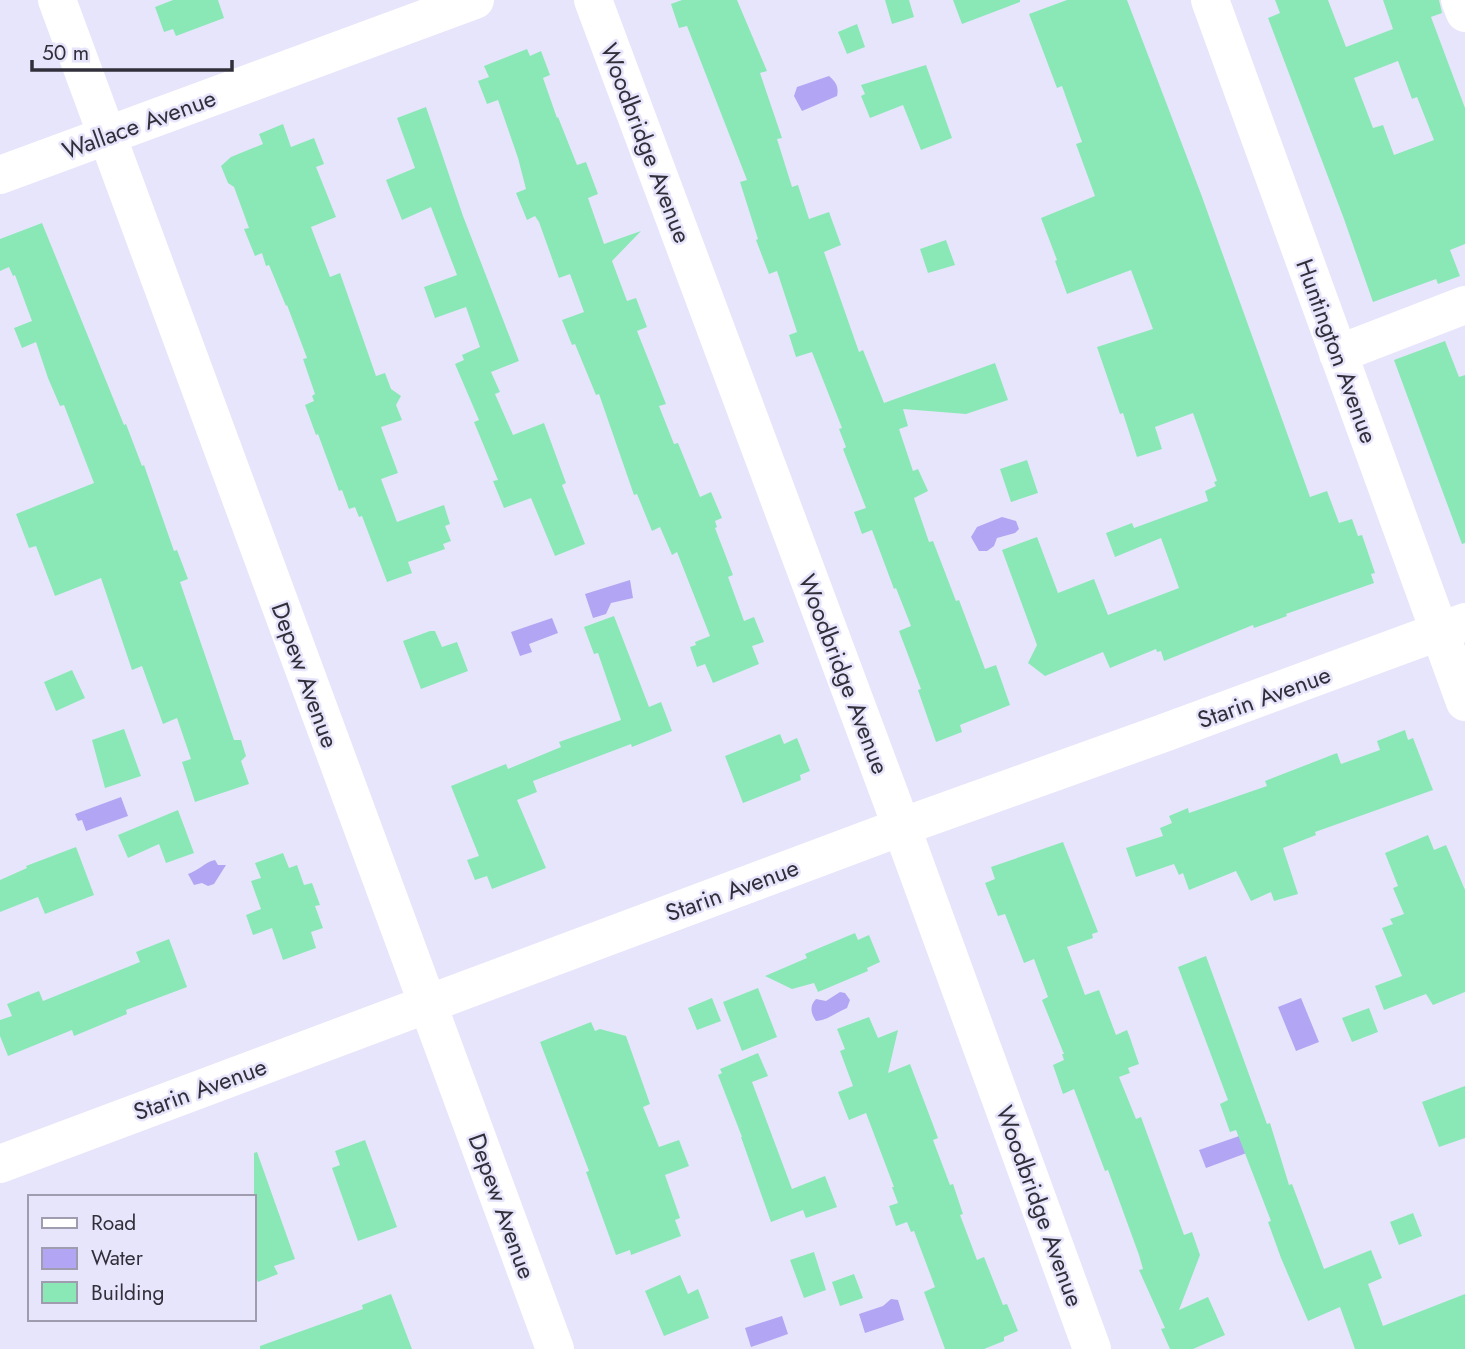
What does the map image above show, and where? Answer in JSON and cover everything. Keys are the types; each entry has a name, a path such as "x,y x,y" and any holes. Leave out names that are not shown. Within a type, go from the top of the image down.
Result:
{"street":[{"name":"Depew Avenue","path":"57,0 555,1349"},
{"name":"Wallace Avenue","path":"0,174 475,0"},
{"name":"Woodbridge Avenue","path":"593,0 1092,1349"},
{"name":"Huntington Avenue","path":"1210,0 1338,354 1452,627 1465,702"},
{"path":"1460,0 1465,13"},
{"path":"1338,354 1465,305"},
{"name":"Starin Avenue","path":"0,1164 901,827 1452,627"}],"water":[{"path":"829,76 838,90 837,96 802,111 794,96 797,87"},
{"path":"1002,517 1016,521 1019,529 1015,533 997,538 994,546 987,551 979,551 971,537 977,527"},
{"path":"630,580 633,598 611,603 606,614 593,618 585,594"},
{"path":"552,618 558,633 529,644 532,652 520,656 511,632"},
{"path":"121,797 128,816 86,831 82,820 78,821 75,814"},
{"path":"215,860 218,865 226,865 214,884 194,885 188,874"},
{"path":"840,992 845,993 850,1000 847,1008 816,1021 812,1004 816,999 826,1001"},
{"path":"1301,998 1319,1042 1296,1051 1278,1007"},
{"path":"1245,1134 1252,1151 1206,1168 1199,1150"},
{"path":"891,1299 898,1300 904,1320 865,1333 859,1314 883,1306"},
{"path":"782,1316 788,1334 751,1347 745,1328"}],"building":[{"path":"173,0 218,0 224,18 176,36 173,29 164,32 155,7"},
{"path":"682,0 737,0 767,71 760,73 782,138 777,139 792,187 798,185 809,219 829,212 841,245 824,252 859,352 863,350 884,403 995,363 1008,400 966,414 903,409 908,426 899,429 913,471 918,469 928,491 914,498 929,542 933,541 985,669 996,665 1010,705 960,725 962,732 936,742 918,690 921,689 899,631 911,626 872,530 862,534 854,512 866,508 843,449 846,447 839,429 842,428 812,352 796,357 789,335 797,332 777,271 769,274 756,240 758,239 740,182 747,180 687,26 679,28 671,4"},
{"path":"885,0 909,0 914,17 892,24"},
{"path":"953,0 1020,0 1020,2 962,24"},
{"path":"1067,0 1127,0 1201,194 1310,497 1327,491 1339,523 1352,519 1358,536 1362,535 1375,573 1371,574 1374,583 1254,628 1253,625 1164,661 1161,651 1157,652 1156,649 1110,668 1103,652 1045,676 1028,663 1037,645 1002,550 1037,537 1058,593 1094,579 1108,615 1179,588 1161,538 1115,557 1106,533 1132,523 1134,528 1208,501 1205,491 1216,486 1214,482 1217,481 1193,413 1155,427 1162,449 1137,457 1097,347 1153,329 1131,270 1067,294 1041,218 1095,196 1076,144 1082,142 1062,86 1057,88 1029,14"},
{"path":"1275,0 1328,0 1346,47 1393,29 1383,0 1439,0 1442,13 1431,17 1465,108 1465,244 1450,250 1460,276 1438,284 1436,279 1373,302 1268,18 1280,13","holes":["1398,61 1412,99 1417,97 1434,140 1394,155 1383,125 1373,128 1354,78"]},
{"path":"857,24 865,47 847,54 838,32"},
{"path":"527,49 530,56 541,51 550,75 543,78 557,118 577,165 586,162 598,194 588,198 604,244 641,231 612,261 627,301 636,298 647,327 637,331 666,404 659,406 674,444 678,443 700,497 711,492 722,518 715,521 715,528 733,575 728,577 744,621 754,617 764,642 752,646 759,664 713,683 705,664 697,667 690,647 710,636 677,552 672,555 660,527 652,531 637,494 634,495 599,394 596,395 562,320 584,312 570,274 559,278 539,222 535,216 527,220 516,193 526,189 498,100 487,104 478,81 489,77 484,66"},
{"path":"926,65 952,138 921,150 903,105 870,118 861,96 865,94 861,85"},
{"path":"426,107 463,216 519,361 491,372 500,392 495,394 513,435 544,423 566,483 562,485 585,544 555,556 531,498 504,508 493,481 498,480 474,422 479,420 455,364 464,360 462,355 480,347 466,307 435,318 424,287 457,275 431,207 402,220 386,180 415,168 397,118"},
{"path":"283,124 291,147 314,138 324,164 316,167 336,217 311,227 330,277 340,273 376,376 385,373 391,389 401,396 396,405 402,420 381,427 398,473 381,479 397,522 444,505 450,524 445,526 451,541 443,544 445,549 408,562 412,573 387,582 362,516 359,517 355,507 349,509 342,490 339,491 318,434 316,435 305,405 314,401 312,396 315,394 303,359 307,358 269,265 266,266 262,253 255,256 244,229 249,228 234,187 228,183 221,166 231,157 263,144 259,134"},
{"path":"42,223 124,425 126,424 142,466 144,465 174,551 177,550 188,579 180,582 234,740 241,740 246,756 241,761 249,784 195,802 182,762 191,759 177,718 163,724 142,666 132,670 101,578 55,596 36,546 29,548 16,514 94,483 64,405 60,406 48,378 36,342 22,348 14,328 32,321 15,275 13,276 9,267 0,271 0,239"},
{"path":"946,240 955,265 928,273 920,249"},
{"path":"1445,341 1459,377 1465,375 1465,543 1462,544 1394,360"},
{"path":"1027,460 1038,493 1011,502 1000,469"},
{"path":"614,616 649,707 661,702 672,731 533,781 537,792 517,800 546,868 492,889 487,876 475,880 467,860 479,856 451,786 506,764 508,769 561,747 559,742 621,720 598,653 594,654 584,627"},
{"path":"435,631 442,647 457,642 468,671 421,689 403,641"},
{"path":"72,670 85,698 56,711 44,682"},
{"path":"124,729 141,776 105,788 92,740"},
{"path":"1405,730 1408,740 1413,738 1433,790 1315,832 1316,835 1283,848 1298,894 1274,901 1271,892 1251,901 1236,871 1189,890 1183,873 1179,875 1174,864 1136,877 1126,848 1163,836 1160,828 1172,823 1169,816 1188,808 1189,813 1267,786 1265,781 1337,753 1341,764 1380,750 1377,741"},
{"path":"780,734 784,744 797,738 810,771 800,775 801,780 743,803 725,756"},
{"path":"178,810 194,853 166,863 159,844 128,858 118,835"},
{"path":"1428,835 1434,850 1446,845 1465,890 1465,992 1433,1005 1426,994 1384,1010 1375,986 1402,976 1382,928 1393,924 1390,919 1404,914 1393,888 1398,886 1385,853"},
{"path":"1063,842 1098,932 1092,934 1093,938 1067,947 1085,995 1099,990 1116,1035 1127,1030 1139,1064 1128,1068 1130,1073 1119,1077 1136,1119 1141,1117 1184,1235 1192,1232 1200,1255 1179,1310 1208,1297 1225,1335 1193,1349 1170,1349 1161,1329 1165,1328 1139,1270 1143,1269 1139,1255 1108,1170 1105,1171 1074,1089 1063,1094 1053,1065 1064,1060 1064,1054 1042,1000 1048,997 1034,959 1024,963 1005,914 998,916 985,883 995,879 991,867"},
{"path":"76,847 94,895 45,914 38,897 0,912 0,880 27,868 26,866"},
{"path":"283,853 289,868 297,865 304,885 312,883 320,905 315,906 323,928 311,932 316,948 283,960 272,928 253,935 246,915 261,909 251,881 261,878 255,863"},
{"path":"855,933 858,940 869,935 880,962 867,968 868,971 818,992 814,983 792,989 765,976 807,958 805,954"},
{"path":"169,939 187,987 126,1010 127,1014 74,1036 72,1030 8,1056 0,1036 0,1020 12,1016 7,1004 39,991 43,1001 140,962 136,952"},
{"path":"1206,956 1267,1124 1270,1123 1289,1185 1292,1184 1324,1269 1371,1250 1382,1278 1368,1284 1383,1326 1465,1294 1465,1349 1355,1349 1340,1307 1308,1321 1281,1258 1268,1222 1271,1221 1236,1130 1230,1132 1220,1104 1228,1100 1178,967"},
{"path":"758,988 777,1037 742,1051 723,1002"},
{"path":"712,998 721,1021 697,1030 688,1008"},
{"path":"1369,1008 1378,1032 1352,1042 1342,1018"},
{"path":"869,1017 878,1038 898,1030 888,1073 910,1064 938,1138 933,1140 950,1185 953,1184 963,1214 960,1215 977,1260 984,1257 1003,1305 1007,1304 1018,1331 1004,1337 1004,1341 984,1349 945,1349 924,1292 935,1287 914,1231 911,1232 907,1222 896,1226 889,1206 898,1203 894,1187 866,1113 849,1120 838,1092 853,1086 840,1051 845,1049 837,1029"},
{"path":"591,1022 595,1031 600,1029 626,1036 650,1104 643,1107 659,1147 679,1140 689,1166 665,1175 680,1218 675,1220 681,1236 631,1255 630,1250 616,1255 586,1172 589,1171 540,1042"},
{"path":"758,1053 768,1076 752,1082 792,1189 825,1176 837,1207 806,1218 803,1210 771,1222 718,1075 722,1073 720,1069"},
{"path":"1465,1086 1465,1138 1439,1147 1422,1102"},
{"path":"365,1140 397,1227 358,1241 332,1168 340,1165 335,1151"},
{"path":"257,1152 295,1259 274,1266 278,1274 258,1282 256,1278 254,1153"},
{"path":"1413,1213 1422,1236 1399,1245 1390,1222"},
{"path":"814,1252 826,1290 804,1298 790,1260"},
{"path":"854,1274 863,1298 840,1306 832,1282"},
{"path":"680,1275 688,1294 698,1289 709,1318 664,1336 645,1291"},
{"path":"391,1294 412,1349 260,1349 260,1346 363,1309 362,1305"}]}
